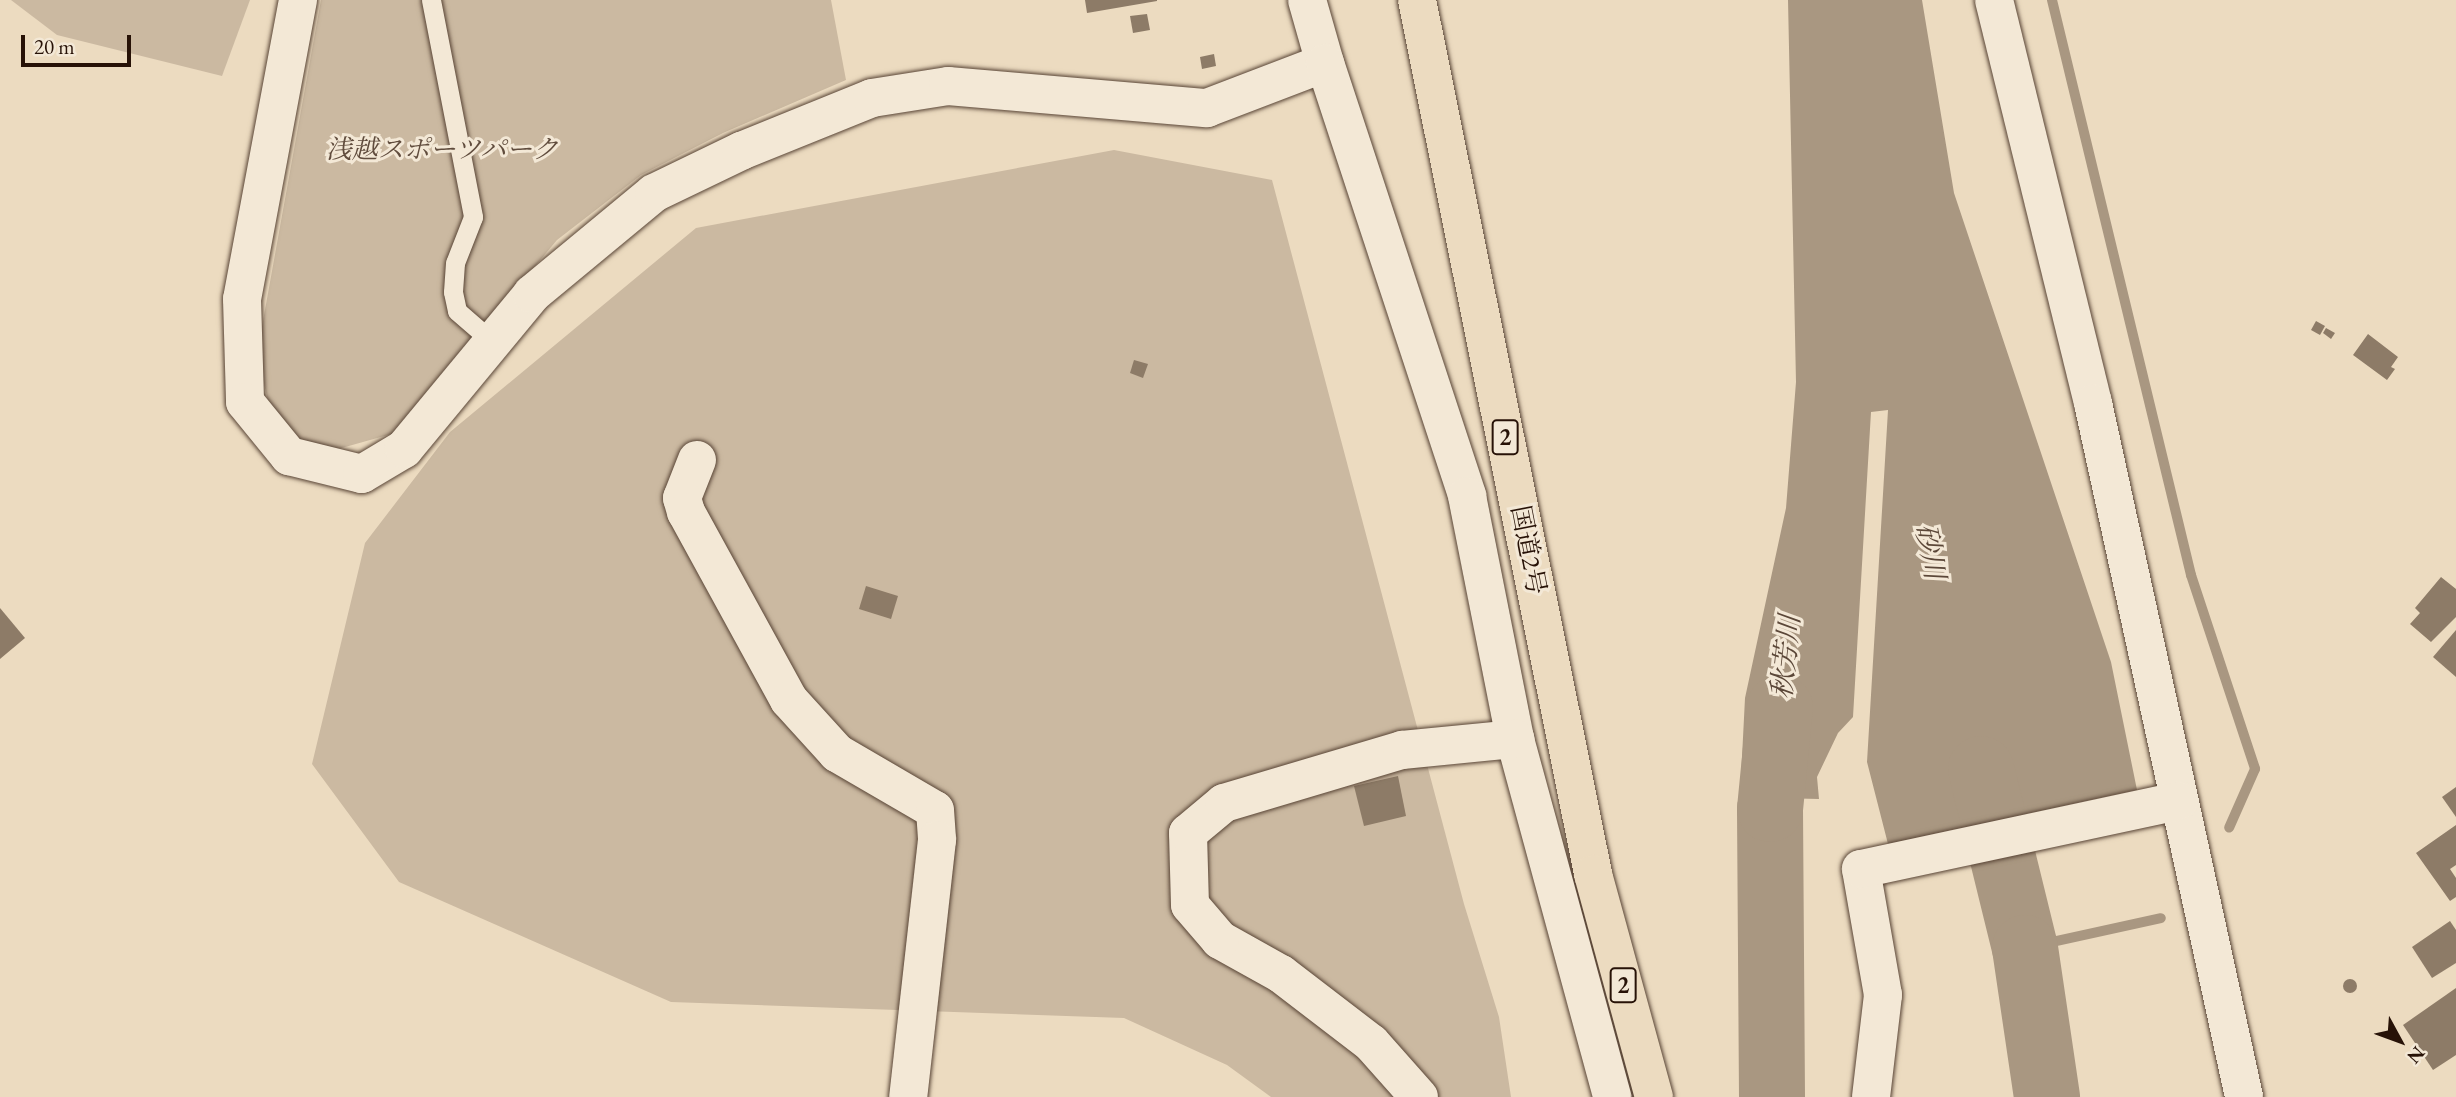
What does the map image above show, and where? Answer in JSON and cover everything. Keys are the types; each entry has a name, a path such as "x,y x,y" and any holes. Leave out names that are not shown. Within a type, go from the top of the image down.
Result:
{"highway":[{"name":"国道2号","path":"1417,0 1592,874 1654,1097"}],"street":[{"path":"298,0 242,299 245,402 289,456 362,474 404,449 532,294 654,193 741,151 872,98 948,86 1207,108 1325,63"},
{"path":"1307,0 1325,63 1467,496 1516,738 1612,1097"},
{"path":"1994,0 2093,403 2244,1097"},
{"path":"697,460 682,498 686,512 789,700 837,753 935,810 937,840 908,1097"},
{"path":"1419,1097 1371,1043 1281,974 1220,940 1190,905 1188,833 1224,803 1389,753 1516,738"},
{"path":"1871,1097 1883,995 1861,869 2179,801"}],"lane":[{"path":"431,0 473,217 455,263 453,292 457,311 494,343"}],"green space":[{"path":"11,0 250,0 222,76 57,35"},
{"name":"浅越スポーツパーク","path":"321,0 831,0 846,80 723,133 641,175 557,240 395,433 338,449 293,438 270,409 257,354"},
{"path":"1114,150 1272,180 1464,904 1499,1017 1511,1097 1271,1097 1227,1065 1124,1018 671,1002 399,882 312,764 365,543 450,432 696,228"}],"water":[{"path":"1788,0 1922,0 1954,193 2111,662 2137,790 1888,844 1867,762 1888,410 1871,412 1853,717 1838,733 1817,777 1819,799 1740,797 1745,698 1786,508 1796,382"}],"building":[{"path":"1085,0 1157,0 1157,1 1087,13"},
{"path":"1147,14 1150,30 1133,33 1130,16"},
{"path":"1214,54 1216,66 1202,69 1200,57"},
{"path":"2316,321 2325,326 2320,335 2311,330"},
{"path":"2326,328 2335,333 2331,339 2323,333"},
{"path":"2368,334 2398,357 2391,367 2395,369 2387,380 2353,355"},
{"path":"1134,360 1148,364 1143,378 1130,373"},
{"path":"2441,577 2456,589 2456,617 2431,642 2410,624 2420,613 2415,608"},
{"path":"866,586 898,596 891,619 859,609"},
{"path":"0,608 25,638 0,659"},
{"path":"2456,630 2456,677 2433,657"},
{"path":"1398,776 1406,816 1364,826 1354,786"},
{"path":"2456,787 2456,817 2442,797"},
{"path":"2456,825 2456,865 2450,869 2456,878 2456,897 2450,901 2416,853"},
{"path":"2450,921 2456,930 2456,963 2432,978 2412,947"},
{"path":"2350,979 2355,981 2355,991 2350,993 2345,991 2343,986 2345,981"},
{"path":"2456,988 2456,1055 2433,1070 2403,1025"}],"waterway":[{"path":"2052,0 2191,575 2255,769 2229,828"},
{"name":"秋芳川","path":"1772,1097 1770,809 1780,707"},
{"name":"砂川","path":"1981,769 2025,948 2047,1097"},
{"path":"2025,948 2161,918"}]}
